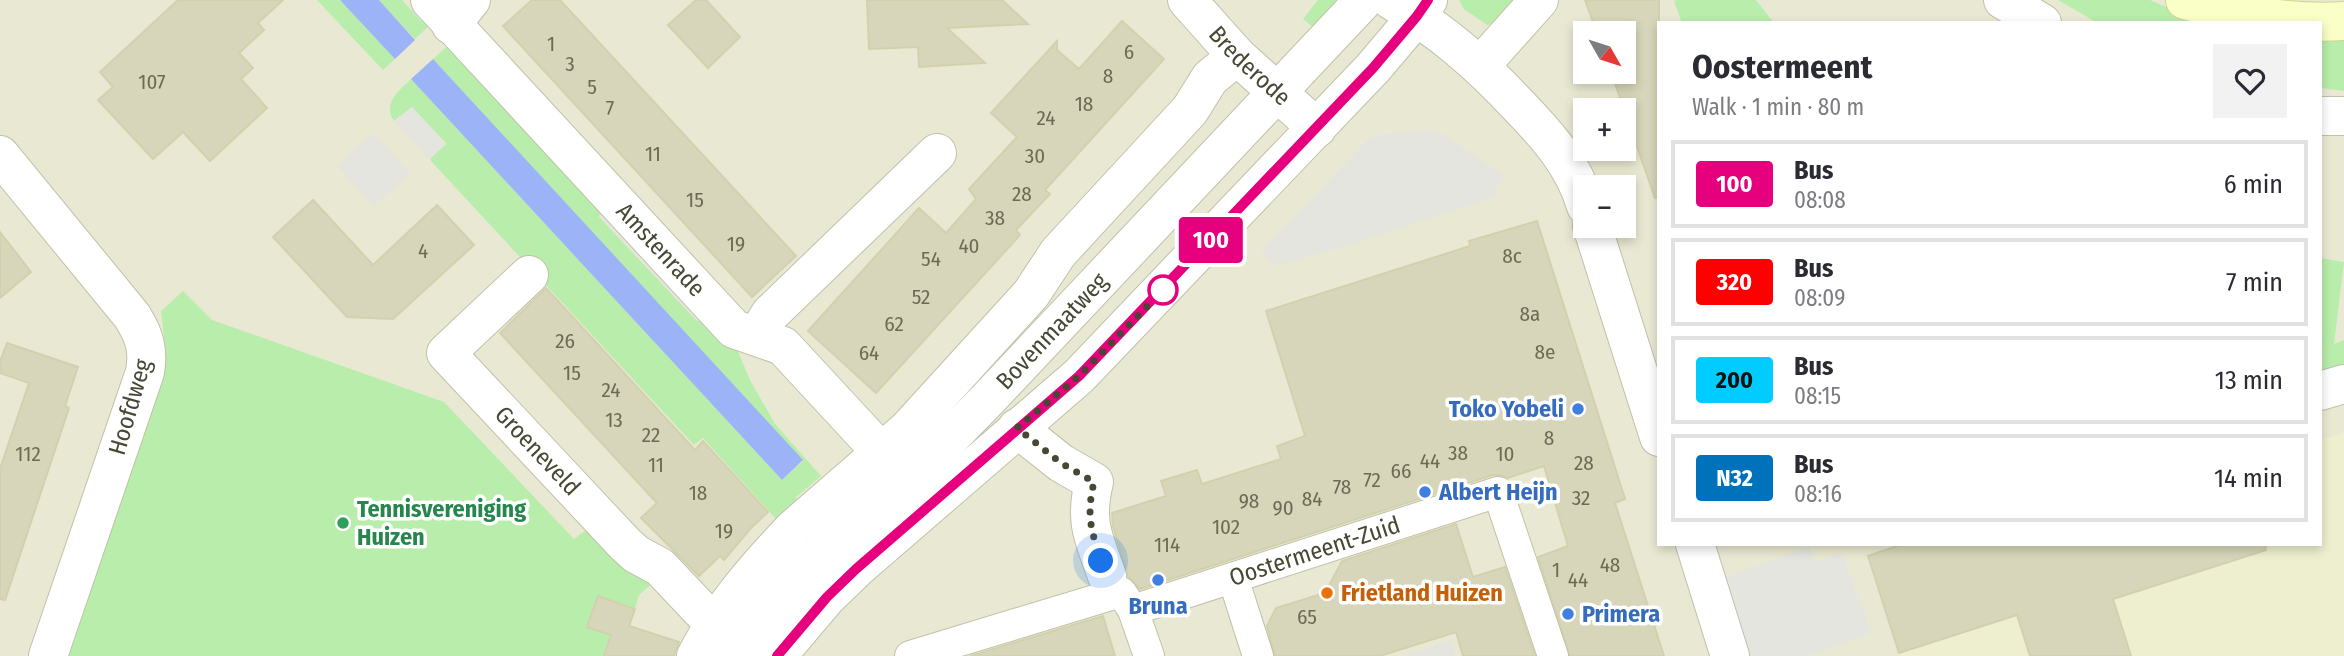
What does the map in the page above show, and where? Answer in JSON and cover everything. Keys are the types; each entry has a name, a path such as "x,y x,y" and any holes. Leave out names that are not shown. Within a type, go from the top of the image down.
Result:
{"main road":[{"path":"2185,0 2257,15 2308,21"},
{"path":"2322,22 2344,21"}],"street":[{"name":"Brederode","path":"1187,0 1237,56 1317,128"},
{"name":"Bovenmaatweg","path":"735,656 788,588 935,453 1364,0"},
{"path":"1481,65 1539,0"},
{"path":"2003,0 2039,21"},
{"name":"Bovenmaatweg","path":"780,655 827,597 856,569 1079,376 1317,128 1412,5"},
{"path":"1412,5 1481,65 1538,126 1568,163 1573,175"},
{"name":"Amstenrade","path":"451,8 734,329 783,346 882,453"},
{"name":"Bovenmaatweg","path":"705,640 739,590 793,529 908,429 1031,294 1058,253 1190,110 1210,78 1237,56"},
{"path":"2322,116 2344,116"},
{"path":"757,336 769,314 937,153"},
{"name":"Hoofdweg","path":"0,155 132,316 146,342 147,351 145,372 48,656"},
{"path":"1596,238 1657,431"},
{"name":"Groeneveld","path":"529,275 446,353 625,544 636,554 660,567 705,640"},
{"path":"2322,390 2344,384"},
{"path":"1017,428 1061,463 1094,482 1089,522 1149,656"},
{"name":"Oostermeent-Zuid","path":"910,656 1120,593 1233,578 1497,492 1553,656"},
{"path":"1696,548 1730,656"},
{"path":"1233,578 1258,656"}],"shaded area":[{"path":"0,0 2344,0 2344,656 0,656"},
{"path":"412,107 446,144 431,161 394,121"},
{"path":"1429,130 1444,134 1504,175 1495,191 1497,196 1275,266 1261,252 1367,140 1378,135"},
{"path":"373,133 410,173 374,206 337,166"},
{"path":"608,207 707,312 697,321 599,216"},
{"path":"2344,433 2344,656 1900,656 1866,557 1900,546 2322,546 2322,440"},
{"path":"1809,547 1815,562 1842,553 1871,633 1807,656 1747,656 1720,579"},
{"path":"1451,640 1456,656 1404,656"}],"green space":[{"path":"317,0 340,0 395,59 383,70"},
{"path":"379,0 402,0 421,21 429,13 435,20 415,39"},
{"path":"1318,0 1347,0 1318,31 1303,19"},
{"path":"1459,0 1521,0 1504,21 1487,25 1464,9"},
{"path":"1756,0 1772,21 1681,21 1674,1"},
{"path":"2058,0 2150,0 2214,21 2095,21"},
{"path":"2322,34 2344,38 2344,91 2322,88"},
{"path":"450,44 464,51 457,59 608,207 599,217 697,321 707,312 737,349 750,380 775,424 821,476 776,519 703,438 694,445 431,161 446,143 412,107 394,121 391,103 411,79 782,480 803,461 433,59"},
{"path":"2322,258 2344,262 2334,344 2344,340 2344,365 2322,372"},
{"path":"183,291 212,320 444,402 574,539 590,527 658,578 639,595 630,625 660,636 652,656 66,656 165,346 161,311"}],"water":[{"path":"340,0 379,0 415,40 395,59"},
{"path":"433,59 803,460 782,480 411,79"}],"building":[{"path":"178,0 283,0 258,23 264,30 239,53 253,68 241,79 267,108 210,161 183,132 153,159 98,100 113,87 100,72"},
{"path":"532,0 560,0 796,256 752,297 503,26"},
{"path":"696,0 706,0 740,37 708,68 668,25"},
{"path":"867,0 1002,0 1028,24 947,28 985,63 919,67 918,47 869,49"},
{"path":"1585,0 1659,0 1657,198 1636,144 1636,98 1620,98 1615,84 1636,84 1636,21 1593,21"},
{"path":"1122,21 1164,59 1045,190 1050,194 1016,230 1020,235 876,393 808,331 919,208 946,233 976,199 969,189 1017,137 991,113 1057,41 1057,50 1079,69"},
{"path":"313,200 373,265 437,205 474,245 393,319 347,317 273,237"},
{"path":"1537,221 1625,499 1615,503 1664,656 1570,656 1538,557 1568,546 1544,466 1508,478 1493,475 1140,589 1128,576 1113,526 1112,513 1166,496 1161,481 1197,470 1202,484 1281,459 1277,446 1305,436 1266,311 1470,246 1469,241"},
{"path":"0,232 31,272 0,298"},
{"path":"546,288 695,450 703,441 768,512 724,560 720,556 699,576 641,518 657,503 500,333"},
{"path":"7,343 78,367 65,406 69,408 5,600 0,599 0,469 29,383 0,373 0,362"},
{"path":"1456,524 1473,577 1505,567 1535,656 1463,656 1456,632 1380,656 1275,656 1267,626 1276,608 1325,593 1342,561"},
{"path":"1897,546 2265,546 2266,550 2113,599 2131,656 2030,656 2017,615 1899,653 1868,556"},
{"path":"598,596 635,609 629,626 679,642 674,656 604,656 611,635 587,627"},
{"path":"1103,616 1115,656 970,656"}],"bus line":[{"name":"100","path":"777,656 827,597 856,569 1079,376 1373,68 1428,0"}],"place":[{"name":"Toko Yobeli","path":"1578,409"},
{"name":"Albert Heijn","path":"1425,492"},
{"name":"Tennisvereniging Huizen","path":"343,523"},
{"name":"Bruna","path":"1158,580"},
{"name":"Frietland Huizen","path":"1327,593"},
{"name":"Primera","path":"1568,614"}],"route":[{"path":"1101,561 1089,522 1094,482 1061,463 1017,428 1079,376 1168,285 1163,290"}]}
